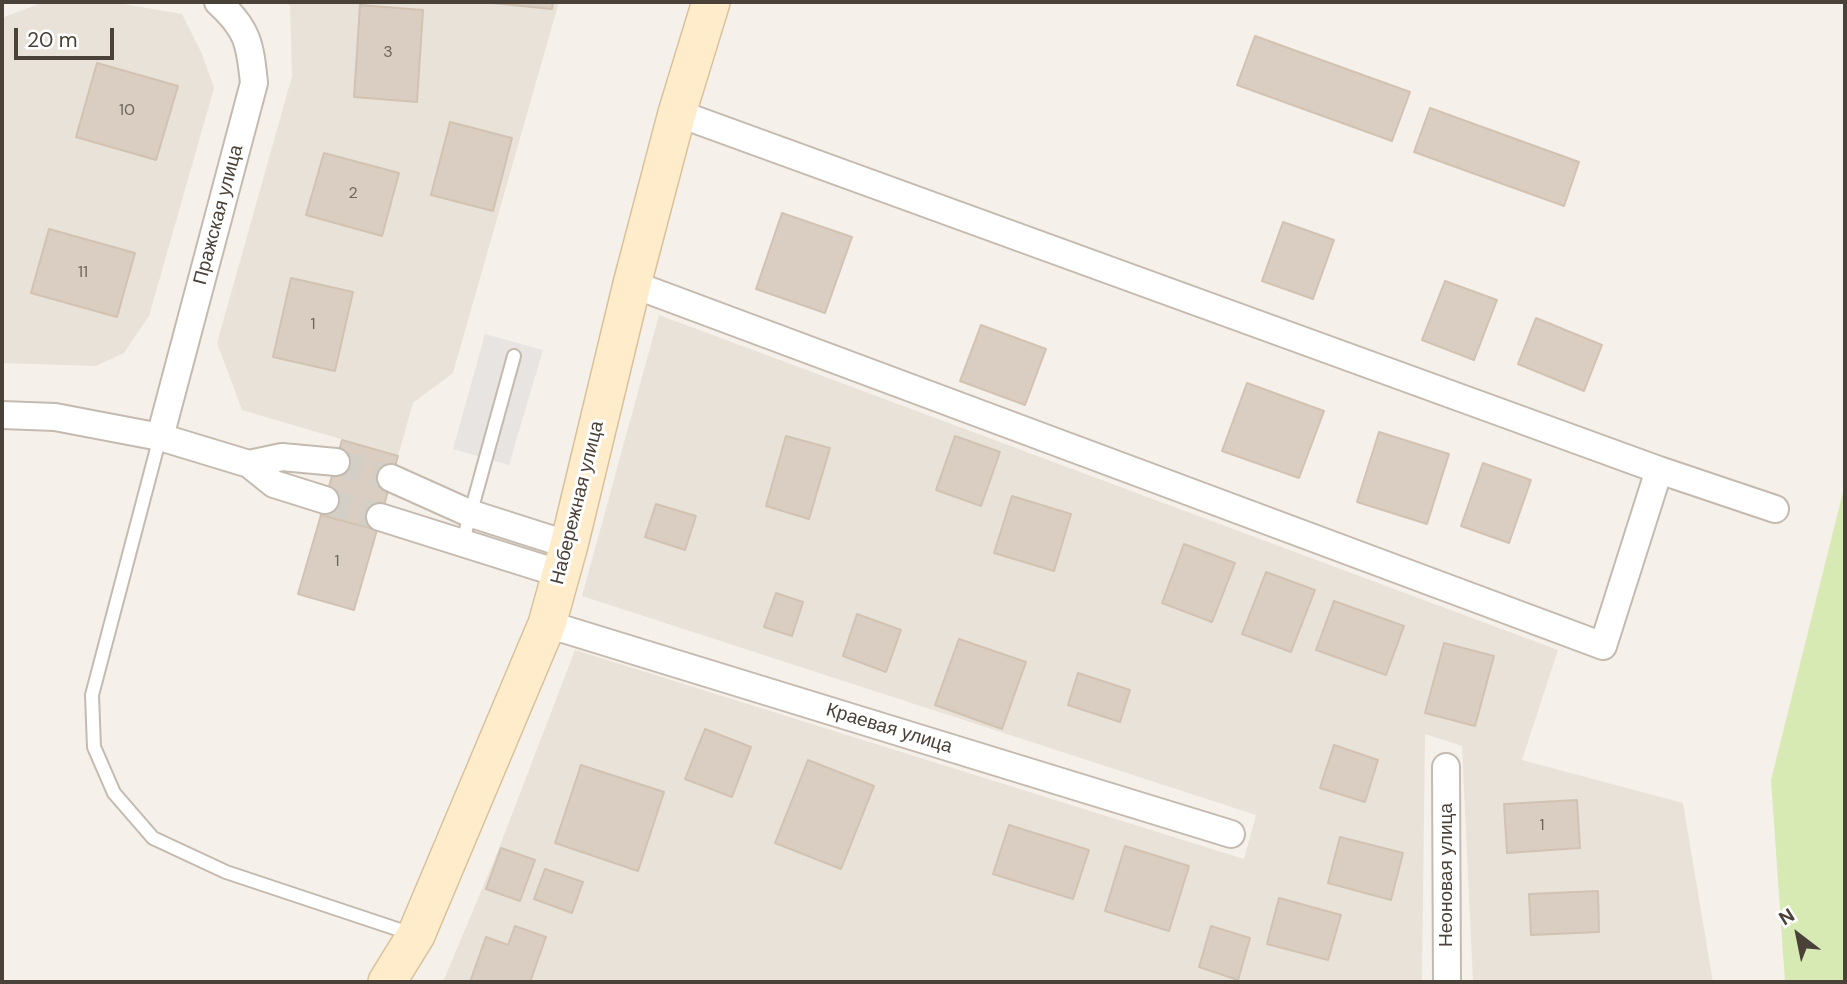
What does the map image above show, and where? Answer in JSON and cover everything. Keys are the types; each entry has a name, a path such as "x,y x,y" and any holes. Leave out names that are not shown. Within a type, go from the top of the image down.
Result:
{"street":[{"name":"Пражская улица","path":"160,438 254,83 250,47 236,18 218,2"},
{"name":"Набережная улица","path":"387,982 416,935 547,625 677,113 711,2"},
{"path":"677,113 1659,470 1775,509"},
{"path":"632,284 1603,646 1659,470"},
{"path":"2,415 55,417 160,438 249,464 274,484 325,500"},
{"path":"249,464 282,457 336,462"},
{"path":"391,478 565,559"},
{"path":"380,517 462,544 565,559"},
{"name":"Краевая улица","path":"547,625 1231,834"},
{"name":"Неоновая улица","path":"1446,767 1447,982"}],"lane":[{"path":"462,544 514,356"},
{"path":"160,438 92,695 94,747 114,793 153,838 226,872 416,935"}],"shaded area":[{"path":"44,2 112,2 182,14 202,54 214,88 149,316 124,353 96,366 2,363 2,18"},
{"path":"287,2 559,2 453,373 413,403 398,456 242,410 217,343 292,76 290,6"},
{"path":"659,315 1558,650 1522,760 1683,803 1713,982 1473,982 1462,746 1425,734 1422,982 443,982 497,853 575,650 1244,859 1256,815 582,596"},
{"path":"485,334 543,350 509,465 453,449"}],"green space":[{"path":"1845,484 1845,982 1785,982 1771,780"}],"building":[{"path":"482,2 553,2 552,9"},
{"path":"360,5 423,10 417,102 354,97"},
{"path":"1255,36 1410,92 1392,141 1237,85"},
{"path":"97,63 178,86 156,160 76,137"},
{"path":"1430,108 1579,162 1564,206 1414,152"},
{"path":"450,122 512,138 493,211 431,195"},
{"path":"324,153 399,173 382,236 306,215"},
{"path":"782,213 852,237 825,313 756,289"},
{"path":"1283,222 1334,240 1313,299 1262,281"},
{"path":"49,229 135,253 117,317 31,293"},
{"path":"291,278 353,292 335,371 273,357"},
{"path":"1445,281 1497,300 1474,360 1422,340"},
{"path":"1536,318 1602,345 1584,391 1518,364"},
{"path":"981,325 1046,349 1025,405 960,381"},
{"path":"1247,383 1324,411 1299,478 1222,451"},
{"path":"1379,432 1449,454 1427,524 1357,502"},
{"path":"786,436 830,448 809,519 766,506"},
{"path":"955,436 1000,452 981,506 936,490"},
{"path":"342,440 398,456 377,530 321,515"},
{"path":"1483,463 1531,480 1509,543 1461,526"},
{"path":"1012,496 1071,514 1054,571 994,553"},
{"path":"656,504 696,516 685,550 645,537"},
{"path":"321,515 377,530 354,610 298,594"},
{"path":"1184,544 1235,563 1212,622 1162,603"},
{"path":"1266,572 1315,590 1291,652 1242,634"},
{"path":"776,593 803,602 792,636 764,627"},
{"path":"1334,601 1404,626 1386,675 1316,650"},
{"path":"857,614 901,630 886,672 843,656"},
{"path":"959,639 1026,662 1002,729 935,705"},
{"path":"1444,643 1494,656 1475,726 1425,713"},
{"path":"1078,673 1130,690 1120,722 1068,705"},
{"path":"705,729 751,747 732,797 685,779"},
{"path":"1334,745 1378,760 1365,802 1320,788"},
{"path":"808,760 874,786 841,869 775,843"},
{"path":"581,765 664,792 638,871 555,843"},
{"path":"1577,800 1580,848 1507,853 1504,804"},
{"path":"1009,825 1089,850 1073,899 993,874"},
{"path":"1340,837 1403,853 1391,900 1328,883"},
{"path":"1125,846 1189,866 1169,931 1105,911"},
{"path":"501,848 535,860 520,901 486,889"},
{"path":"545,869 583,882 572,913 534,899"},
{"path":"1598,891 1599,932 1531,935 1529,894"},
{"path":"1279,898 1341,915 1328,960 1267,944"},
{"path":"515,926 546,937 530,982 470,982 486,937 508,945"},
{"path":"1211,926 1250,938 1238,980 1199,967"}],"tunnel":[{"path":"336,462 391,478"},
{"path":"325,500 380,517"}]}
